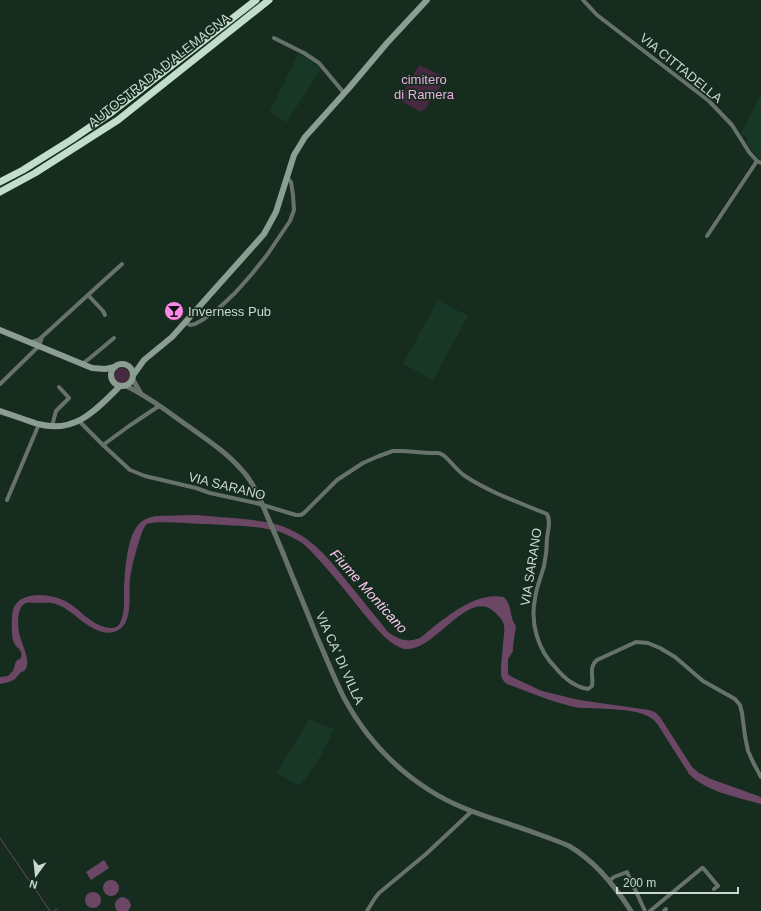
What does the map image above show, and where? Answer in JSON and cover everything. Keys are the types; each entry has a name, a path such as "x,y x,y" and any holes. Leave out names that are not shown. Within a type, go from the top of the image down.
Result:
{"highway":[{"name":"AUTOSTRADA D'ALEMAGNA","path":"0,182 23,170 72,140 112,112 256,0"},
{"name":"AUTOSTRADA D'ALEMAGNA","path":"0,192 35,174 118,120 269,0"}],"main road":[{"path":"0,330 95,369 101,370 121,364 128,366 137,364 144,360 168,340 264,234 276,212 294,156 305,136 427,0"},
{"path":"0,411 39,424 52,426 66,425 79,421 97,409 123,386 131,382 144,360"},
{"path":"128,366 131,368 133,377"},
{"path":"114,367 111,373 112,380 116,385 123,386"}],"street":[{"name":"VIA CITTADELLA","path":"583,0 597,15 709,101 732,125 750,152 759,162 707,236"},
{"path":"274,38 304,53 319,63 344,93"},
{"path":"185,322 190,325 195,324 219,308 242,286 278,239 294,213 291,182 287,178"},
{"path":"32,342 43,336 122,264"},
{"path":"88,295 105,315"},
{"path":"0,384 39,346 43,336"},
{"path":"85,365 88,363 90,358 114,338"},
{"path":"133,377 140,392"},
{"path":"123,386 140,392"},
{"path":"52,426 56,411 69,398 59,387"},
{"name":"VIA CA' DI VILLA","path":"140,392 229,457 245,473 260,499 338,687 350,709 368,735 388,758 429,790 458,806 568,846 595,865 631,911"},
{"path":"103,445 159,406"},
{"name":"VIA SARANO","path":"79,421 130,470 145,476 256,503 296,515 304,514 337,480 363,463 379,456 393,451 439,453 443,455 464,476 501,495 547,514 549,519 544,565 534,600 536,632 539,644 547,660 572,682 581,688 588,689 592,686 592,664 597,660 636,642 648,643 660,648 675,657 703,681 735,699 740,705 748,751 761,777"},
{"path":"7,500 39,424"},
{"path":"366,911 379,893 426,854 472,811"},
{"path":"650,911 702,868 716,887 722,890"},
{"path":"609,881 614,877 627,872 645,911"}],"shaded area":[{"path":"298,54 308,59 321,69 287,122 270,111"},
{"path":"761,93 761,161 747,144 748,138 741,134"},
{"path":"438,300 468,316 433,380 403,364"},
{"path":"197,515 269,523 279,525 301,535 327,557 388,632 404,640 420,638 459,608 481,598 492,596 504,597 509,604 512,619 516,626 513,651 508,659 509,675 542,691 579,700 655,712 660,717 692,767 699,773 711,779 761,797 761,804 713,790 696,780 689,774 656,723 645,715 637,712 574,707 549,700 507,684 501,676 504,625 497,614 492,610 482,606 470,609 424,644 412,649 401,648 390,642 380,633 305,545 280,532 262,528 176,522 158,522 147,524 140,538 133,563 130,578 128,616 121,629 108,633 103,632 97,630 63,607 56,604 26,603 19,612 18,621 19,633 27,658 26,667 24,671 13,680 0,684 0,677 8,676 13,671 16,661 21,658 20,651 13,640 12,631 13,610 18,602 31,596 39,595 54,597 67,602 87,618 104,627 116,627 122,619 127,556 131,539 138,525 146,519 156,516"},
{"path":"309,719 334,729 322,754 300,786 277,773"},
{"path":"104,860 109,868 91,880 86,872"},
{"path":"111,880 117,882 119,888 117,894 111,896 105,894 103,888 105,882"},
{"path":"93,892 99,894 101,900 99,906 93,908 87,906 85,900 87,894"},
{"path":"122,897 127,899 130,903 131,906 128,911 117,911 116,909 116,901"}],"green space":[{"name":"cimitero di Ramera","path":"419,65 445,77 433,101 431,100 424,111 422,110 421,112 399,100"},
{"path":"119,368 125,368 130,373 128,382 125,384 119,384 114,379 114,373"}],"waterway":[{"path":"0,838 50,911"}],"place":[{"name":"Inverness Pub","path":"174,311"}],"water label":[{"name":"Fiume Monticano","path":"369,591"}]}
